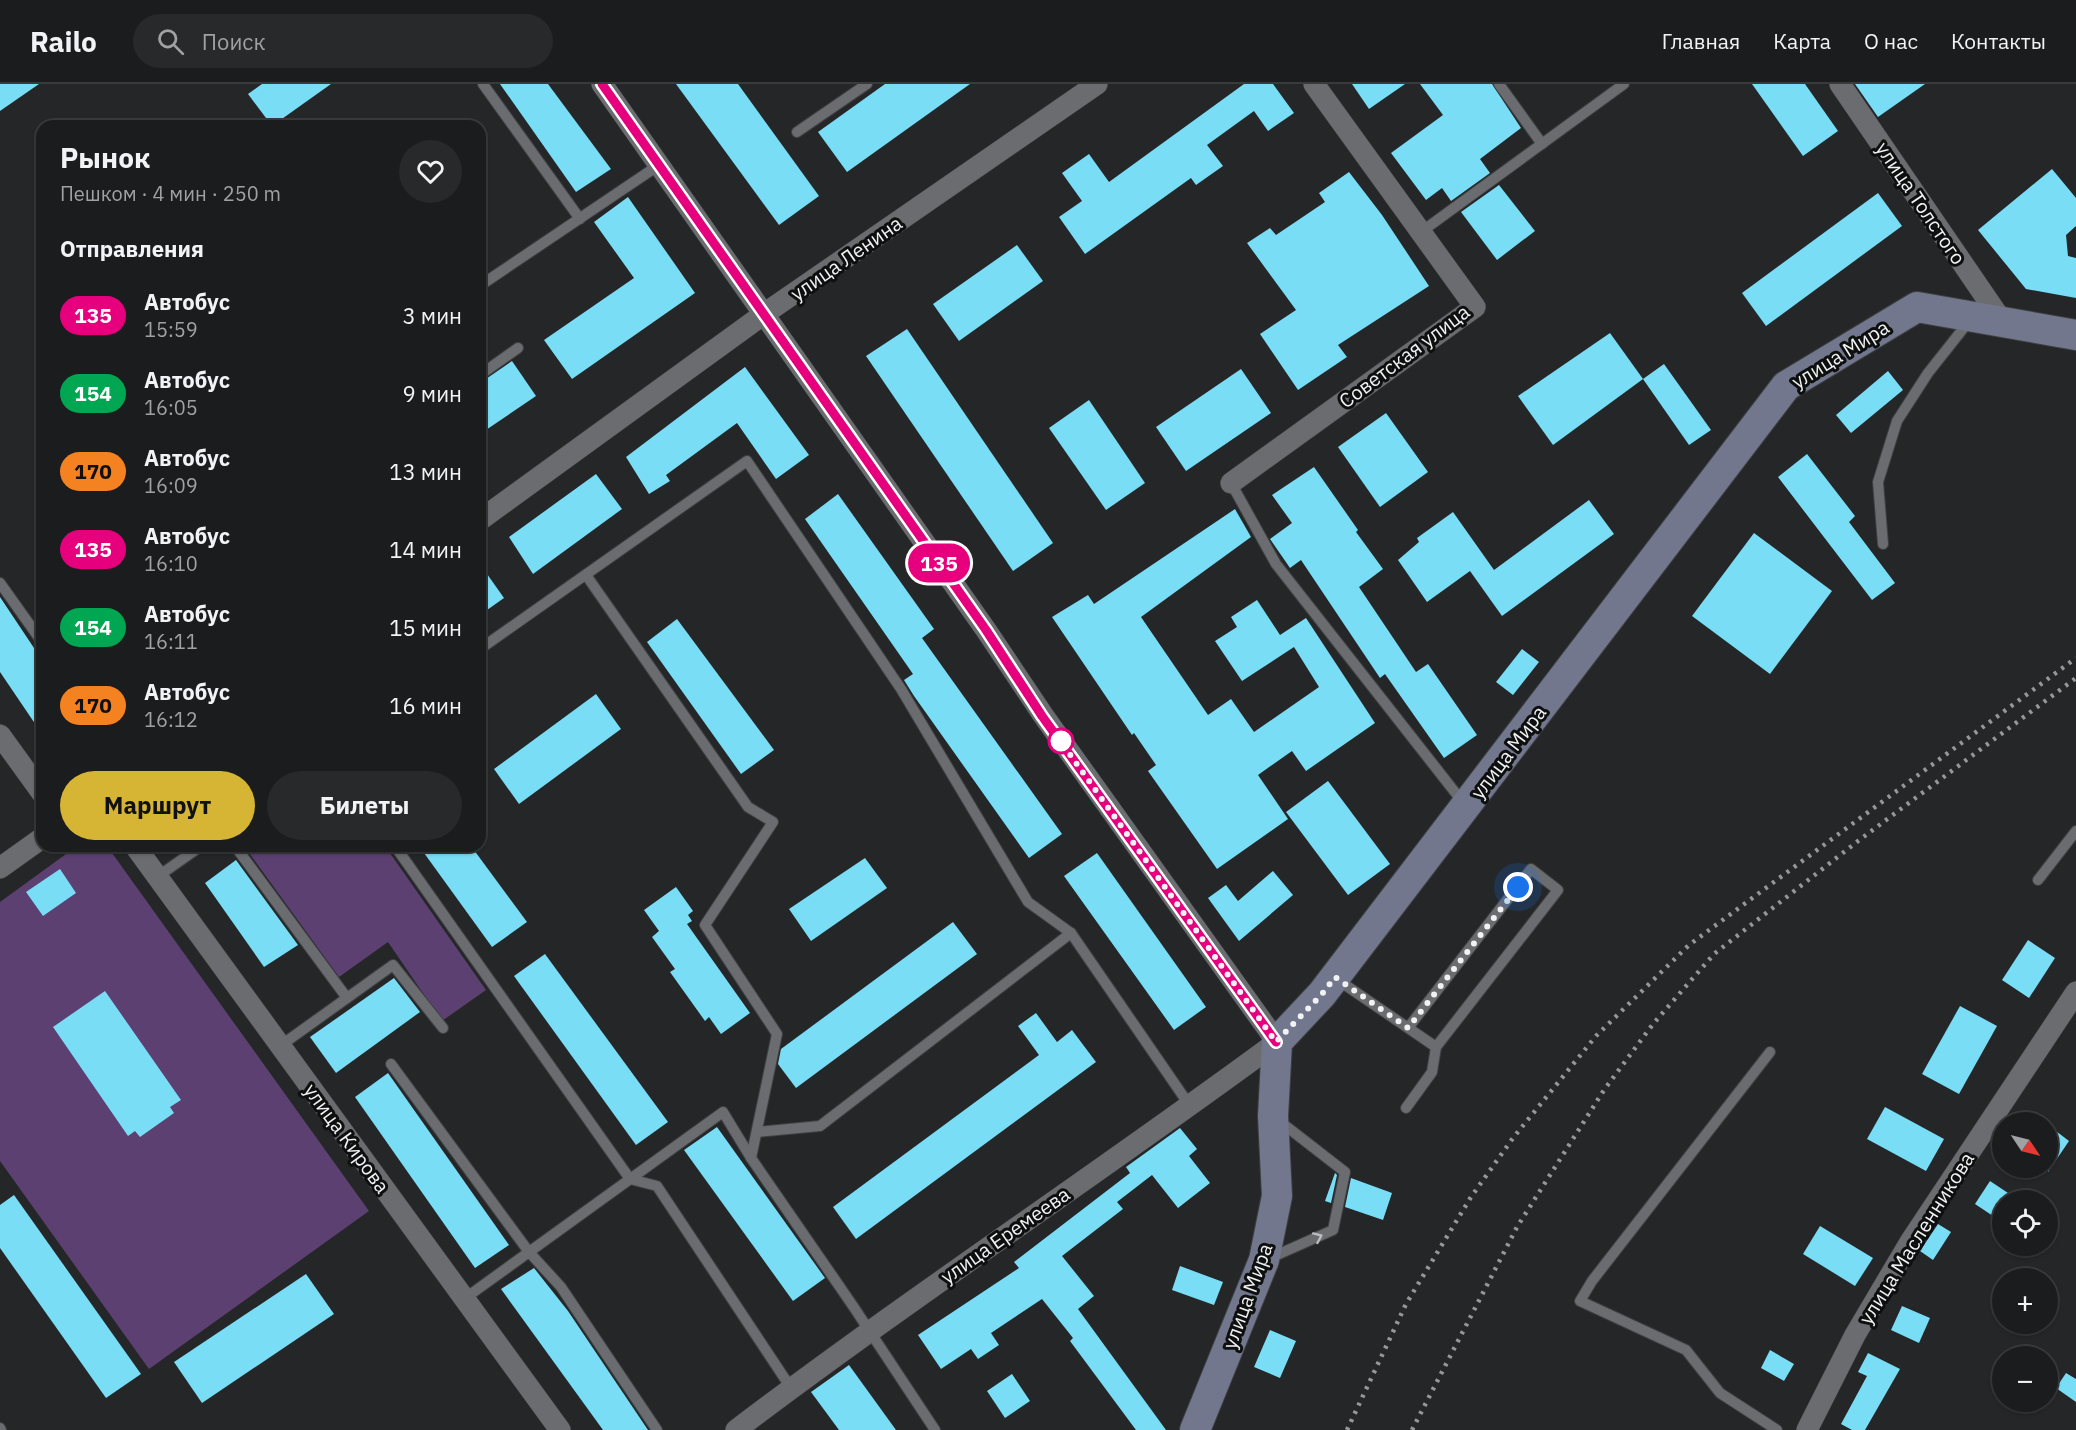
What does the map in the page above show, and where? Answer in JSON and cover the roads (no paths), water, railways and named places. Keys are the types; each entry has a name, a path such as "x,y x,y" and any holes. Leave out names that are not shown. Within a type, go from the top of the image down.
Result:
{"street":[{"path":"602,84 986,630 1042,716 1276,1042"},
{"name":"улица Ленина","path":"486,516 764,314 1097,84"},
{"name":"Советская улица","path":"1231,483 1476,307 1314,84"},
{"name":"улица Толстого","path":"1840,84 2002,321"},
{"name":"улица Мира","path":"1195,1430 1264,1260 1277,1196 1273,1116 1276,1042 1322,994 1786,386 1917,307 2076,335"},
{"path":"0,735 36,785"},
{"path":"0,868 36,842"},
{"name":"улица Кирова","path":"139,852 560,1430"},
{"name":"улица Масленникова","path":"1807,1430 1855,1335 1910,1242 2076,992"},
{"name":"улица Еремеева","path":"736,1430 869,1330 1190,1106 1276,1042"}],"lane":[{"path":"483,84 580,219"},
{"path":"797,132 867,84"},
{"path":"1499,84 1542,144"},
{"path":"1421,232 1624,84"},
{"path":"486,282 659,165"},
{"path":"1883,544 1878,482 1897,421 1928,373 1973,316"},
{"path":"486,371 518,348"},
{"path":"486,645 747,461 901,689 1028,902 1071,933 1190,1106"},
{"path":"1231,483 1276,564 1466,807"},
{"path":"586,574 748,807 773,822 705,926 777,1034 751,1158"},
{"path":"0,583 36,634"},
{"path":"2038,880 2076,831"},
{"path":"157,877 192,852"},
{"path":"239,852 347,998"},
{"path":"399,852 630,1179 657,1186 791,1388"},
{"path":"1406,1107 1432,1072 1436,1047 1558,890 1531,869 1408,1028"},
{"path":"757,1132 820,1126 1071,933"},
{"path":"280,1046 393,965 442,1028"},
{"path":"1335,977 1436,1047"},
{"path":"1770,1053 1592,1281 1580,1301 1686,1350 1720,1392 1777,1430"},
{"path":"391,1064 529,1252 561,1287 657,1430"},
{"path":"464,1299 723,1112 751,1158 935,1430"},
{"path":"1264,1260 1333,1230 1345,1172 1273,1116"}],"railway":[{"path":"1347,1430 1406,1304 1471,1197 1513,1138 1596,1036 1689,945 2076,658"},
{"path":"1412,1430 1517,1227 1604,1090 1653,1024 1714,954 1858,841 2076,678"}]}
